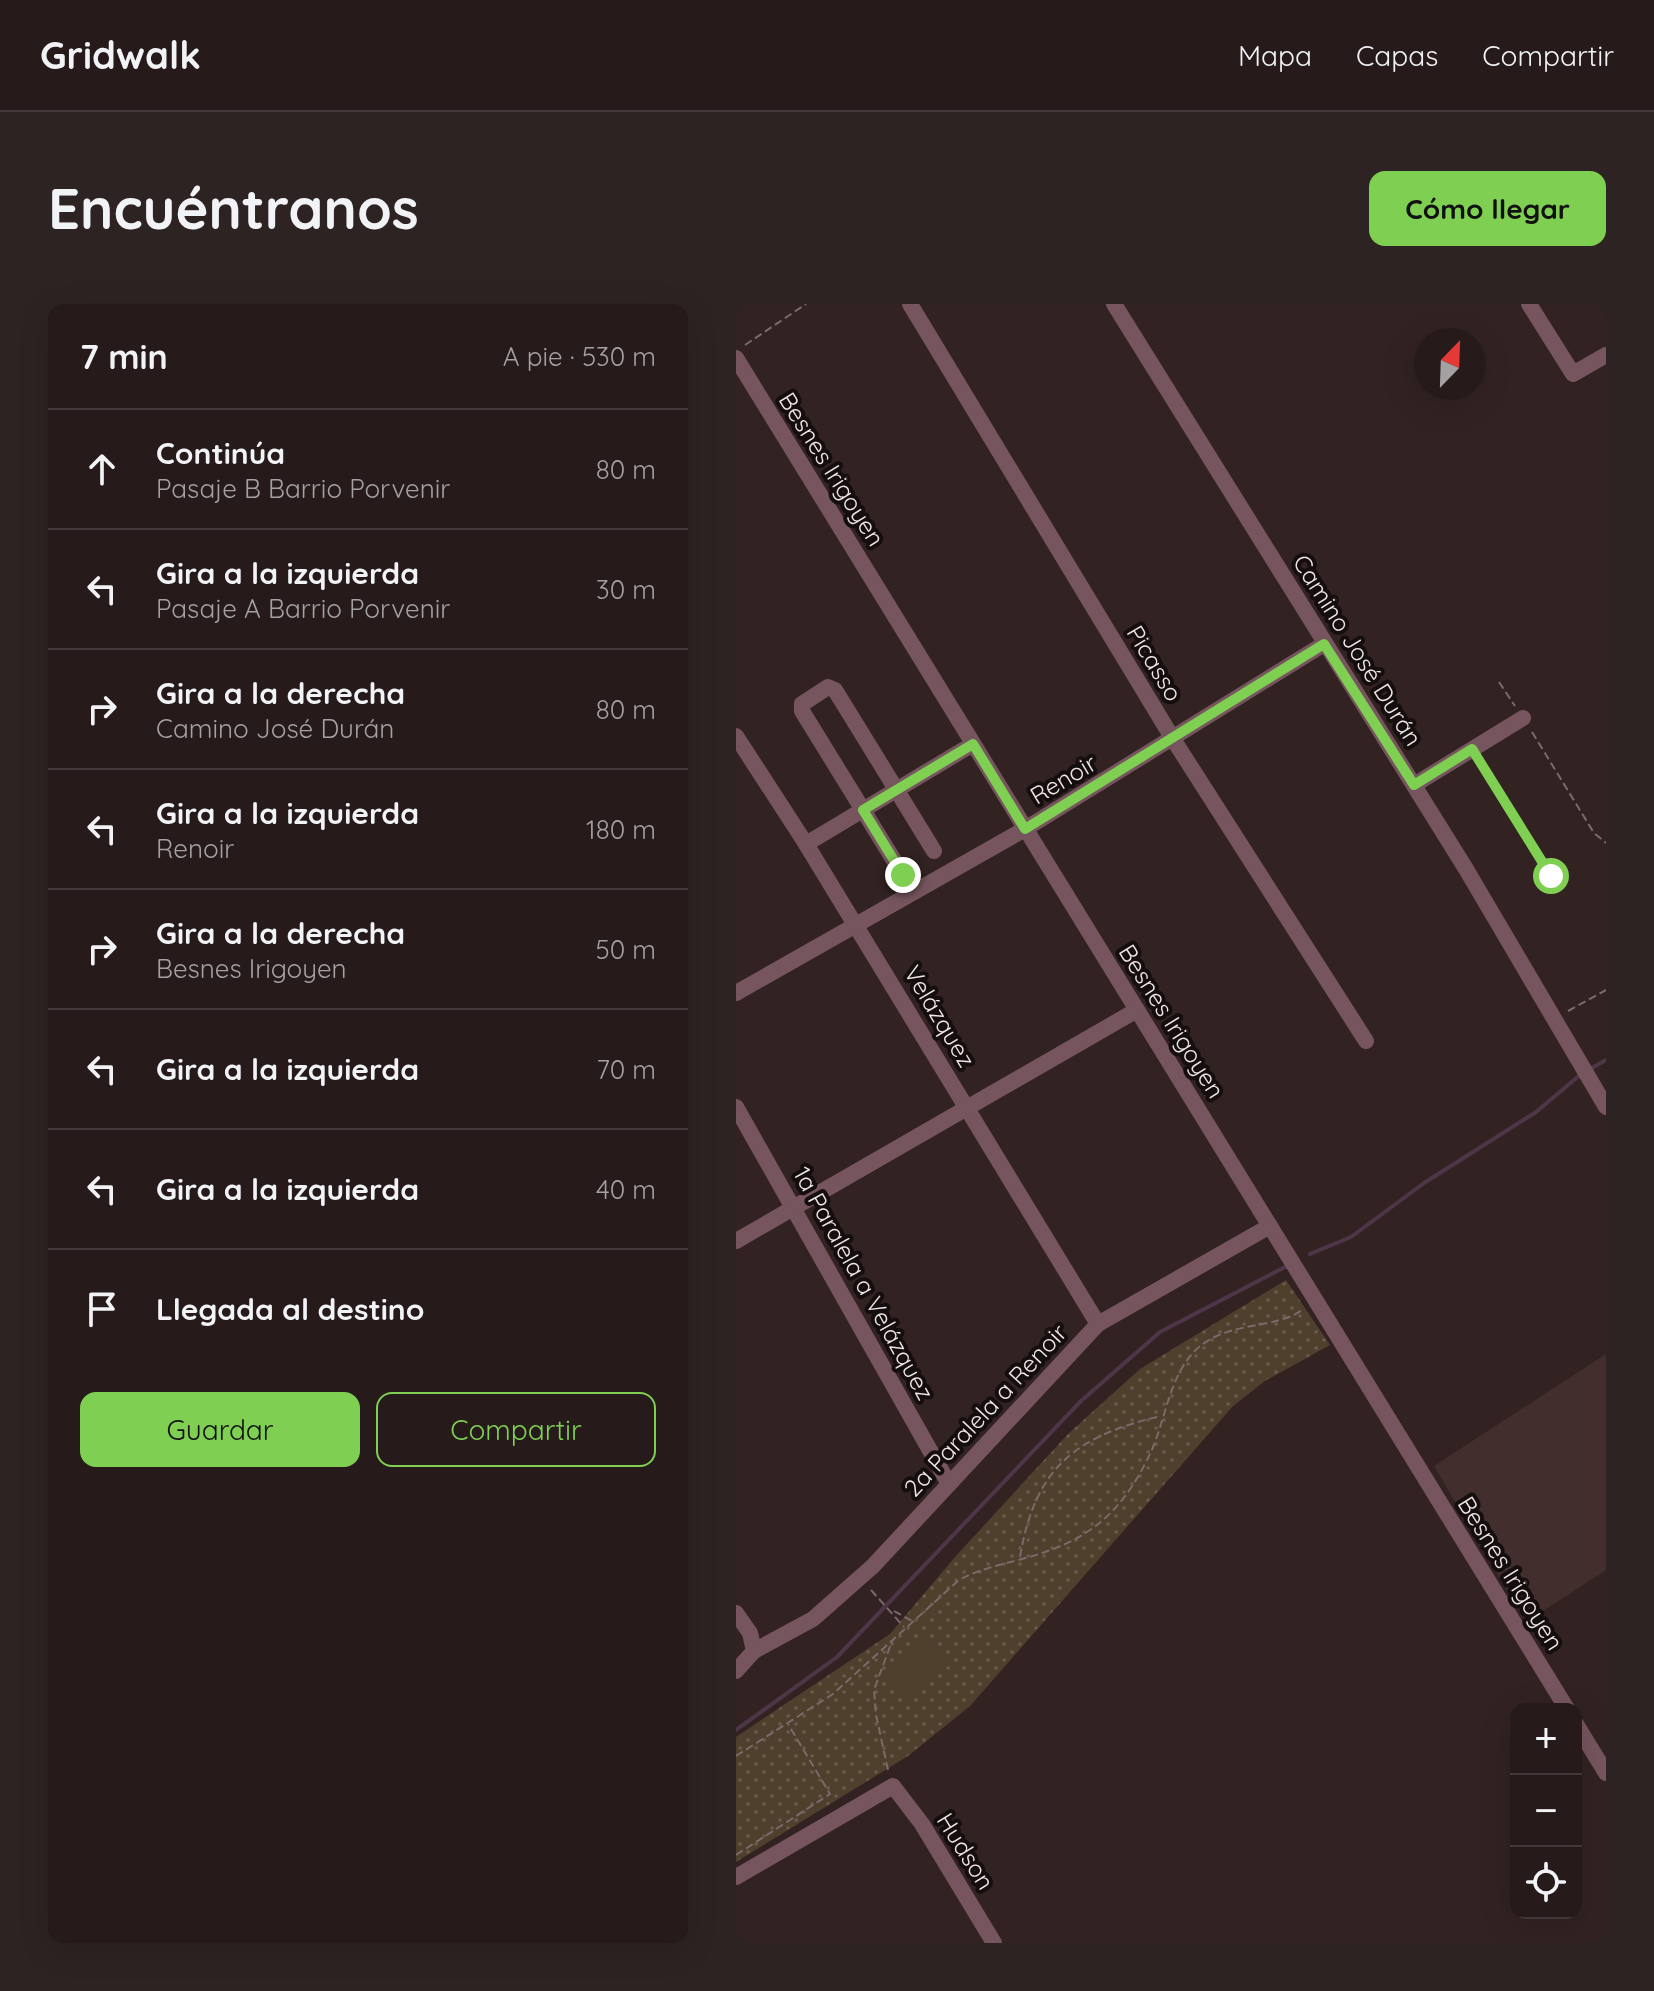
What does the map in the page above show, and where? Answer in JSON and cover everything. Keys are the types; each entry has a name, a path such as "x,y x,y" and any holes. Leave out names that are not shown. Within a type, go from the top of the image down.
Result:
{"street":[{"name":"Picasso","path":"910,304 1173,739 1366,1041"},
{"name":"Camino José Durán","path":"1114,304 1414,785 1604,1102"},
{"path":"1529,304 1573,374 1606,355"},
{"name":"Besnes Irigoyen","path":"739,354 973,744 1563,1703"},
{"name":"Renoir","path":"736,993 1025,829 1324,644"},
{"path":"903,875 802,711 802,704 828,687 835,690 934,851"},
{"path":"1414,785 1523,718"},
{"name":"Velázquez","path":"736,736 855,923 1098,1324"},
{"path":"806,844 973,744"},
{"path":"736,1241 1137,1010"},
{"name":"1a Paralela a Velázquez","path":"736,1107 949,1484"},
{"name":"2a Paralela a Renoir","path":"736,1671 754,1651 813,1619 873,1566 1098,1324 1270,1226"},
{"path":"736,1613 750,1633 754,1651"},
{"path":"1582,1734 1606,1773"},
{"path":"736,1877 893,1786"},
{"name":"Hudson","path":"893,1786 922,1824 994,1943"}],"path":[{"path":"739,354 747,341 806,304"},
{"path":"1499,682 1594,833 1606,843"},
{"path":"1472,749 1551,876"},
{"path":"1553,1019 1606,990"},
{"path":"736,1756 833,1694 959,1580 980,1569 1062,1547 1101,1524 1130,1492 1158,1438 1174,1384 1191,1355 1212,1339 1244,1325 1296,1315 1316,1301"},
{"path":"1020,1560 1035,1502 1048,1478 1067,1457 1095,1436 1163,1416"},
{"path":"874,1593 913,1622"},
{"path":"893,1610 905,1628"},
{"path":"892,1640 874,1690 882,1751 893,1786"},
{"path":"736,1855 830,1794 828,1785 788,1724"}],"shaded area":[{"path":"1286,1280 1330,1345 1265,1381 1233,1406 970,1706 908,1756 736,1862 736,1737 890,1634 955,1557 1068,1434 1140,1369"},
{"path":"1606,1354 1606,1570 1526,1622 1434,1466"},
{"path":"929,1636 952,1663 907,1700 884,1674"}],"waterway":[{"path":"1588,1070 1606,1060"},
{"path":"1310,1254 1351,1237 1424,1183 1536,1112 1580,1075"},
{"path":"736,1730 837,1657 1081,1401 1160,1332 1287,1266"}],"route":[{"path":"903,875 863,810 973,744 1025,829 1324,644 1414,785 1472,749 1551,876"}]}
